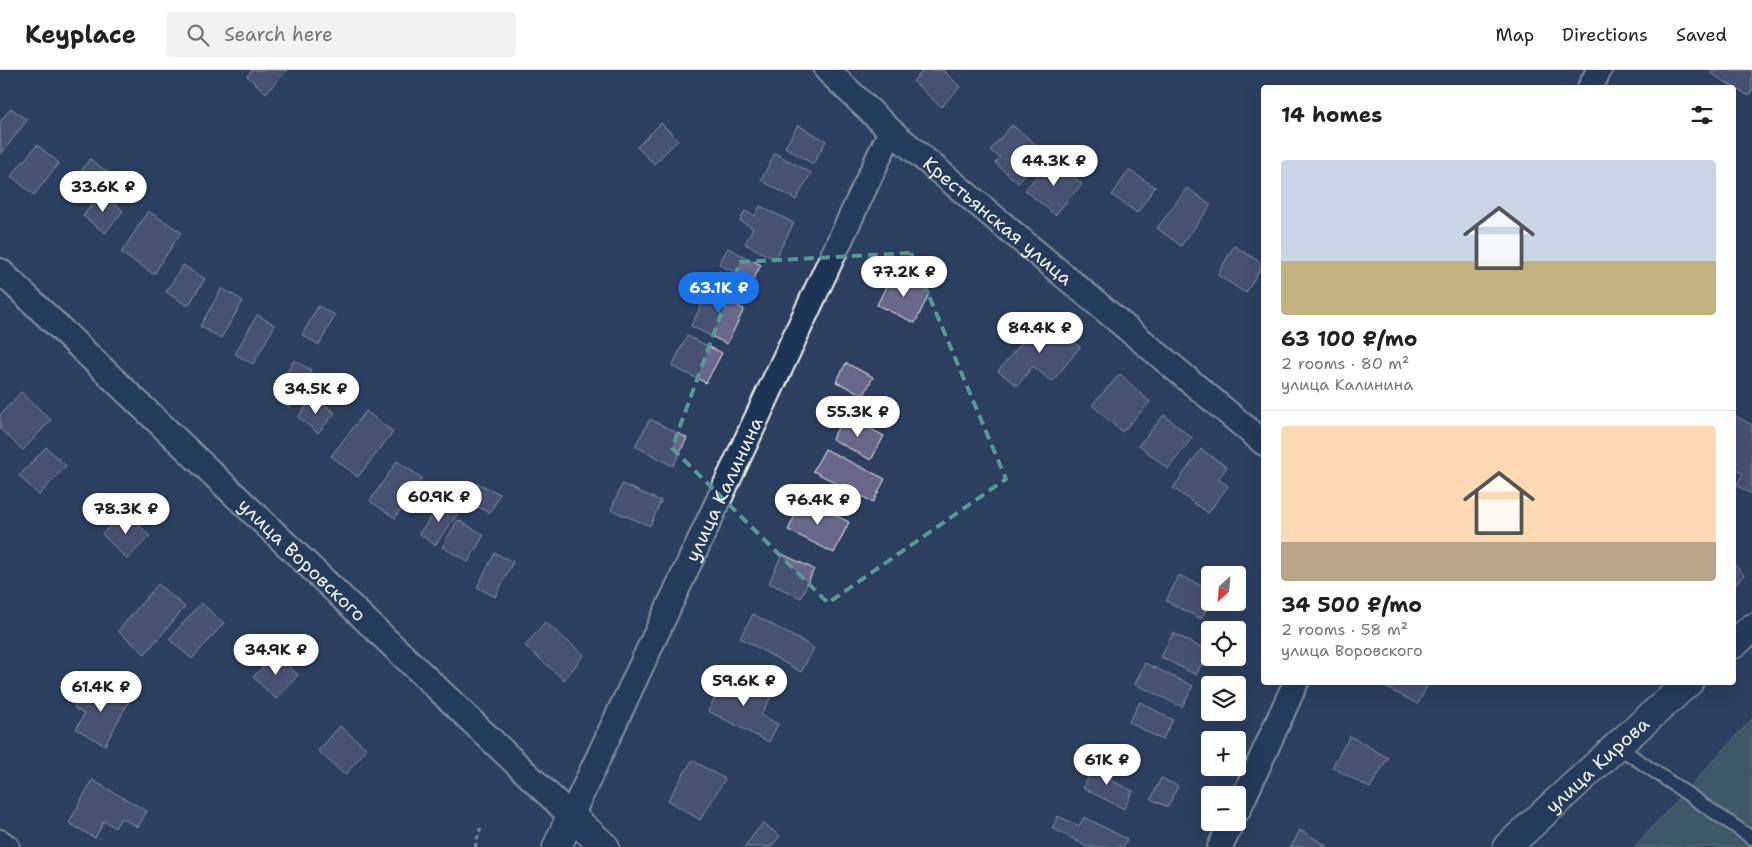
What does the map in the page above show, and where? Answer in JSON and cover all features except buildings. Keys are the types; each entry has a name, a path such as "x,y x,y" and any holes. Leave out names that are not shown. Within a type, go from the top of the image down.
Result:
{"street":[{"name":"Крестьянская улица","path":"827,70 891,131 1261,439"},
{"path":"1592,85 1599,70"},
{"name":"улица Калинина","path":"557,847 891,131"},
{"name":"улица Воровского","path":"0,271 605,847"},
{"path":"1736,642 1752,628"},
{"path":"1246,792 1295,685"},
{"name":"улица Кирова","path":"1507,847 1687,685"},
{"path":"1220,847 1228,831"},
{"path":"0,842 8,847"}],"lane":[{"path":"1617,746 1752,838"}],"path":[{"path":"475,847 482,824"}],"highlighted area":[{"path":"911,253 1006,479 828,603 672,448 740,262"}],"green space":[{"path":"1752,719 1752,847 1634,847"}]}
